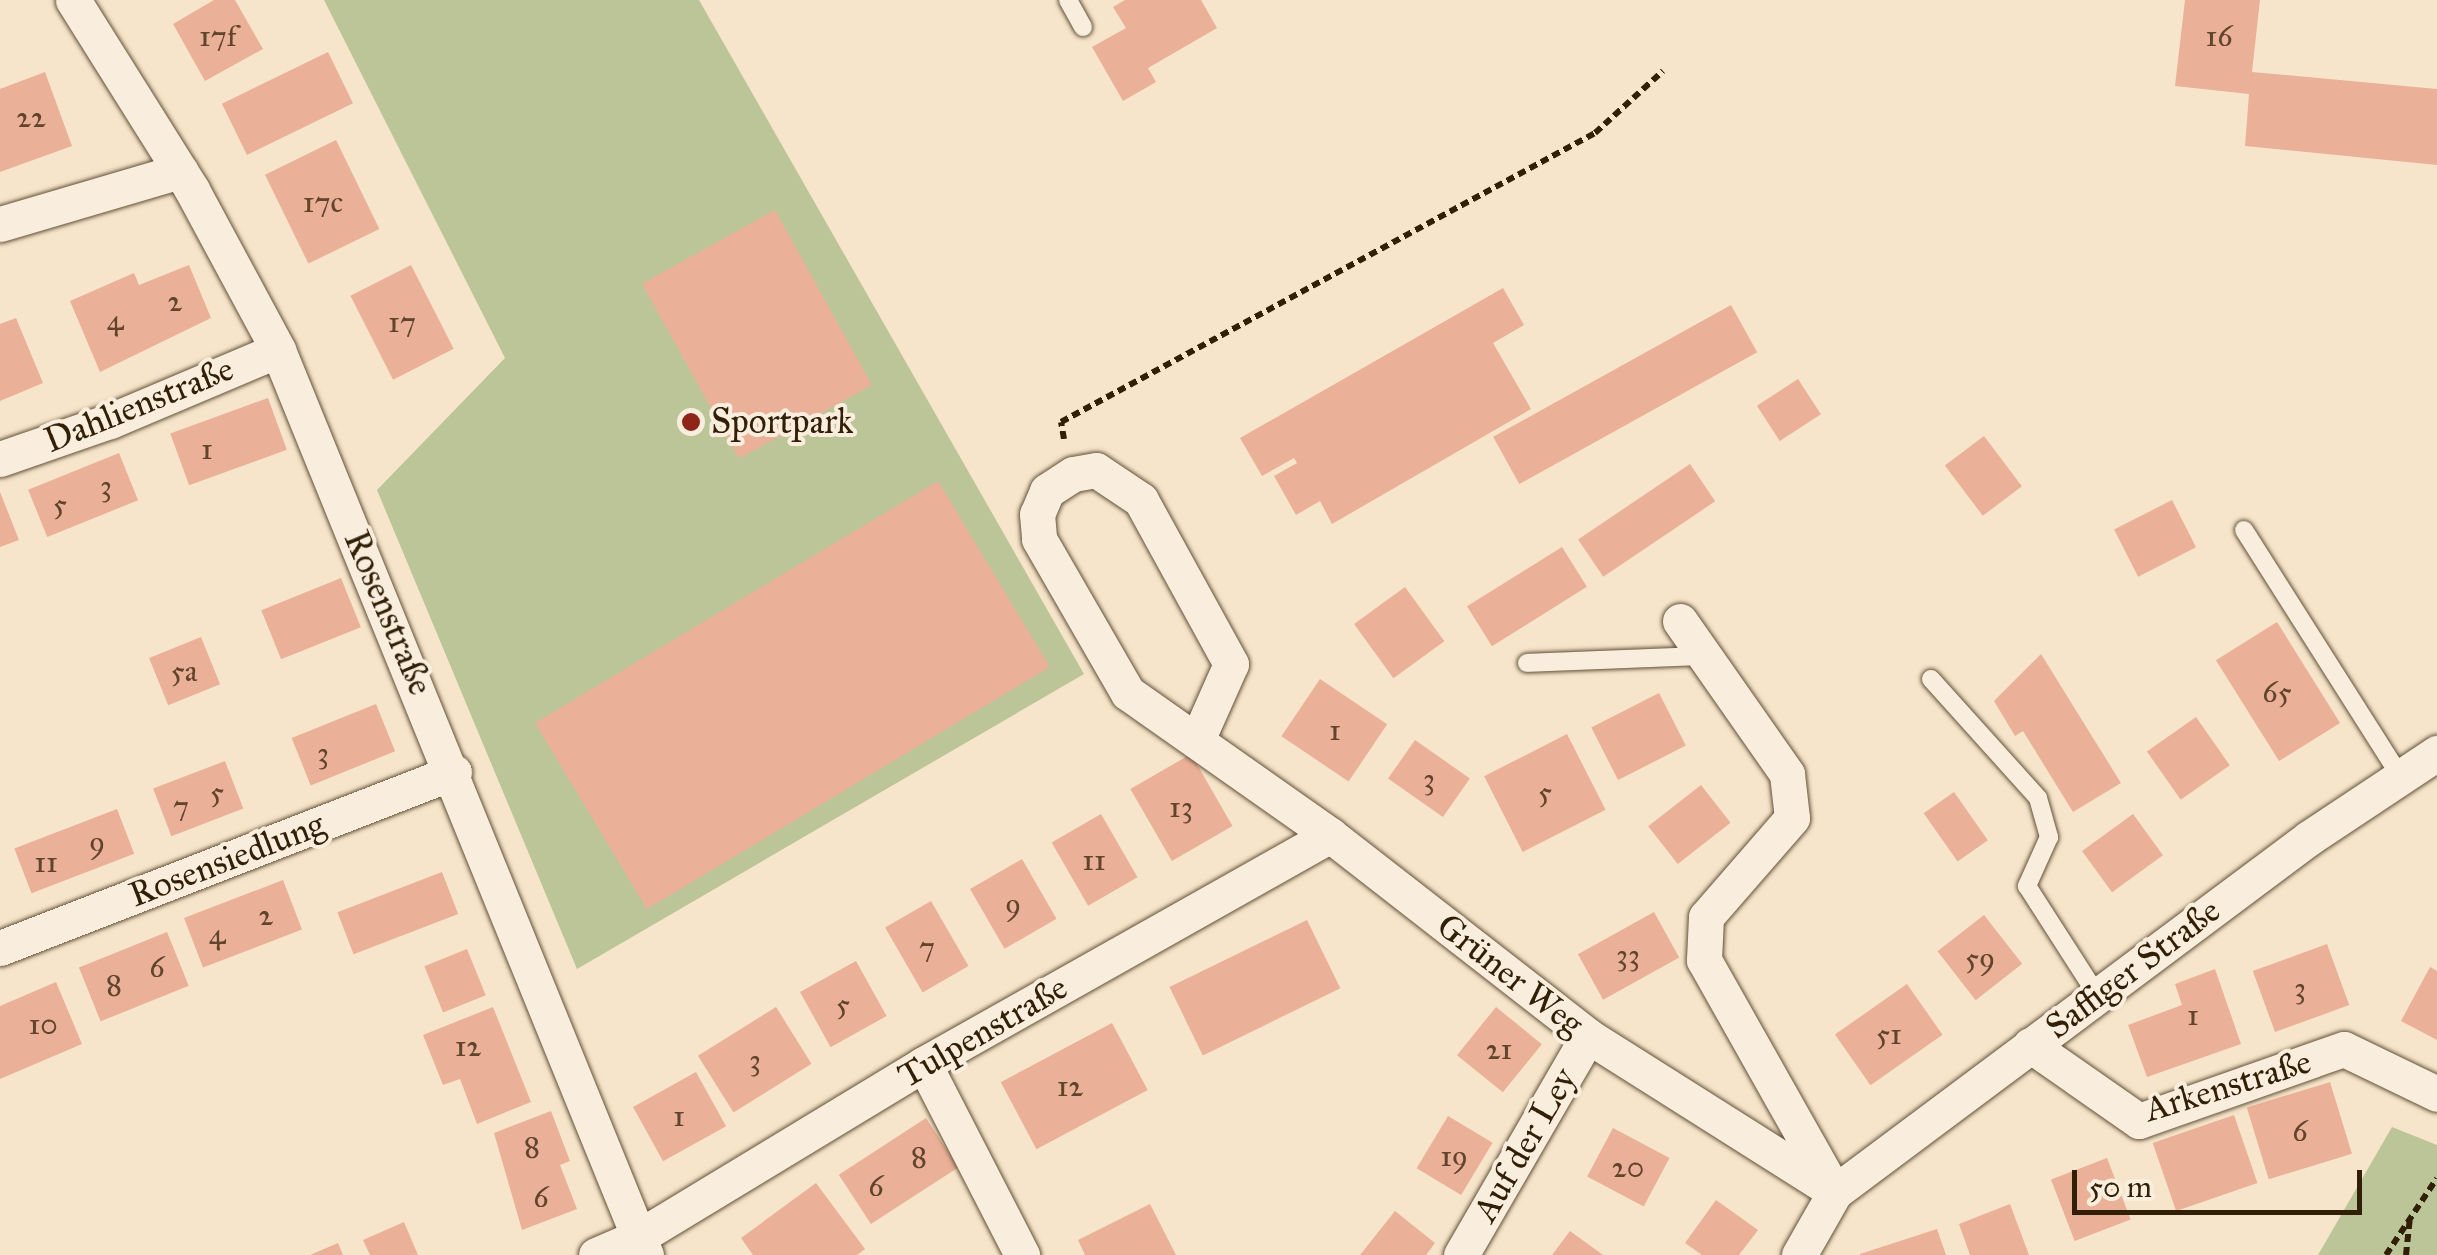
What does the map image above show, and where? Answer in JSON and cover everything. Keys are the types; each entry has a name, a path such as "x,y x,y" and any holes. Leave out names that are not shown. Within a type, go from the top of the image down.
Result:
{"street":[{"name":"Rosenstraße","path":"73,0 180,171 278,350 454,772 643,1246"},
{"path":"0,224 180,171"},
{"name":"Dahlienstraße","path":"0,459 110,421 278,350"},
{"path":"1072,474 1096,470 1123,482 1141,500 1231,664 1198,738"},
{"name":"Grüner Weg","path":"1072,474 1048,491 1036,514 1039,539 1128,694 1198,738 1330,835 1588,1036 1835,1192"},
{"path":"1680,622 1786,774 1792,825 1706,918 1704,960 1835,1192"},
{"name":"Saffiger Straße","path":"1799,1255 1835,1192 2097,995 2437,753"},
{"name":"Rosensiedlung","path":"0,948 454,772"},
{"name":"Tulpenstraße","path":"596,1255 643,1246 924,1064 1330,835"},
{"name":"Auf der Ley","path":"1461,1255 1588,1036"},
{"name":"Arkenstraße","path":"2030,1045 2139,1121 2344,1050 2437,1094"},
{"path":"924,1064 1022,1255"}],"lane":[{"path":"1068,0 1084,28"},
{"path":"2244,530 2401,777"},
{"path":"1527,663 1704,656"},
{"path":"1931,680 2038,798 2049,838 2027,886 2097,995"}],"path":[{"path":"1072,474 1060,422 1595,132 1663,71"},
{"path":"2386,1255 2410,1213 2437,1178"},
{"path":"2406,1255 2410,1213"}],"green space":[{"name":"Sportpark","path":"324,0 699,0 1084,674 577,969 377,490 505,358"},
{"path":"2392,1127 2437,1145 2437,1255 2318,1255"}],"building":[{"path":"214,0 235,0 263,49 205,81 173,24"},
{"path":"1125,0 1201,0 1217,28 1148,68 1156,82 1123,101 1092,47 1126,28 1113,7"},
{"path":"2185,0 2260,0 2252,72 2437,89 2437,165 2245,146 2249,94 2175,86"},
{"path":"328,52 353,103 247,155 222,104"},
{"path":"45,72 72,146 0,172 0,89"},
{"path":"336,140 379,229 308,264 265,175"},
{"path":"775,210 872,385 739,459 642,284"},
{"path":"189,265 211,318 100,372 70,301 134,273 139,285"},
{"path":"411,265 454,349 393,380 350,296"},
{"path":"1503,288 1524,325 1493,343 1531,409 1332,524 1320,501 1296,515 1274,476 1297,463 1294,458 1262,476 1240,438"},
{"path":"1731,305 1757,352 1519,484 1493,437"},
{"path":"16,318 43,383 0,401 0,324"},
{"path":"1798,379 1821,414 1780,441 1757,406"},
{"path":"268,398 287,450 189,485 170,434"},
{"path":"1984,436 2022,486 1983,516 1945,465"},
{"path":"119,453 138,500 47,537 28,490"},
{"path":"1690,464 1715,501 1603,577 1578,539"},
{"path":"938,481 1050,667 647,909 535,723"},
{"path":"0,492 19,540 0,547"},
{"path":"2172,500 2196,547 2138,577 2114,530"},
{"path":"1562,547 1587,587 1492,646 1467,606"},
{"path":"341,578 361,627 281,659 261,610"},
{"path":"1405,587 1444,641 1393,678 1354,624"},
{"path":"2277,622 2340,723 2279,761 2216,660"},
{"path":"201,637 220,684 168,705 149,658"},
{"path":"2041,654 2121,783 2073,812 2023,731 2015,736 1994,701"},
{"path":"1320,679 1387,724 1349,781 1281,736"},
{"path":"1659,693 1686,746 1618,780 1591,728"},
{"path":"376,704 395,751 311,785 292,738"},
{"path":"2196,717 2230,765 2181,800 2147,751"},
{"path":"1567,734 1606,810 1523,852 1484,776"},
{"path":"1415,740 1470,778 1443,817 1388,779"},
{"path":"1191,754 1232,826 1172,861 1130,789"},
{"path":"225,761 243,809 171,836 153,789"},
{"path":"1701,785 1731,823 1678,864 1648,826"},
{"path":"1954,792 1988,840 1958,862 1924,813"},
{"path":"117,809 134,854 32,893 14,848"},
{"path":"1101,814 1138,877 1088,906 1052,843"},
{"path":"2133,814 2163,855 2112,892 2082,851"},
{"path":"1022,859 1056,919 1005,949 970,889"},
{"path":"442,872 458,914 354,954 337,912"},
{"path":"283,880 302,929 203,967 184,918"},
{"path":"931,901 968,966 923,992 885,927"},
{"path":"1654,912 1679,957 1603,1000 1578,954"},
{"path":"1984,915 2022,964 1976,1000 1938,951"},
{"path":"1307,920 1340,988 1203,1055 1169,987"},
{"path":"167,932 189,986 101,1021 79,968"},
{"path":"2327,944 2349,1005 2275,1032 2253,971"},
{"path":"467,949 486,995 443,1013 424,966"},
{"path":"856,961 887,1016 831,1047 800,992"},
{"path":"2430,967 2437,971 2437,1040 2401,1021"},
{"path":"2215,969 2241,1044 2147,1077 2128,1025 2182,1005 2175,984"},
{"path":"56,982 82,1044 0,1079 0,1006"},
{"path":"1907,984 1943,1035 1870,1085 1835,1034"},
{"path":"493,1007 531,1102 477,1124 460,1079 443,1085 423,1035"},
{"path":"776,1007 812,1064 733,1113 698,1056"},
{"path":"1496,1007 1542,1044 1503,1092 1457,1055"},
{"path":"1112,1023 1148,1090 1036,1149 1001,1082"},
{"path":"696,1072 726,1126 663,1161 633,1107"},
{"path":"2330,1082 2352,1154 2269,1179 2247,1107"},
{"path":"551,1111 570,1161 560,1165 577,1209 522,1230 494,1133"},
{"path":"2234,1115 2257,1183 2176,1211 2153,1143"},
{"path":"1448,1116 1493,1143 1461,1195 1417,1168"},
{"path":"926,1118 958,1167 871,1224 839,1175"},
{"path":"1613,1128 1670,1158 1644,1207 1587,1177"},
{"path":"2107,1158 2131,1220 2075,1241 2051,1180"},
{"path":"816,1183 865,1249 857,1255 753,1255 741,1238"},
{"path":"1716,1200 1758,1230 1739,1255 1702,1255 1685,1243"},
{"path":"1150,1204 1176,1255 1085,1255 1078,1240"},
{"path":"2010,1204 2029,1255 1970,1255 1959,1224"},
{"path":"1395,1211 1435,1243 1426,1255 1360,1255"},
{"path":"404,1222 418,1255 370,1255 363,1240"},
{"path":"1937,1229 1946,1255 1860,1255 1860,1254"},
{"path":"1570,1231 1603,1255 1552,1255"},
{"path":"338,1243 343,1255 310,1255"}],"place":[{"name":"Sportpark","path":"691,422"}]}
